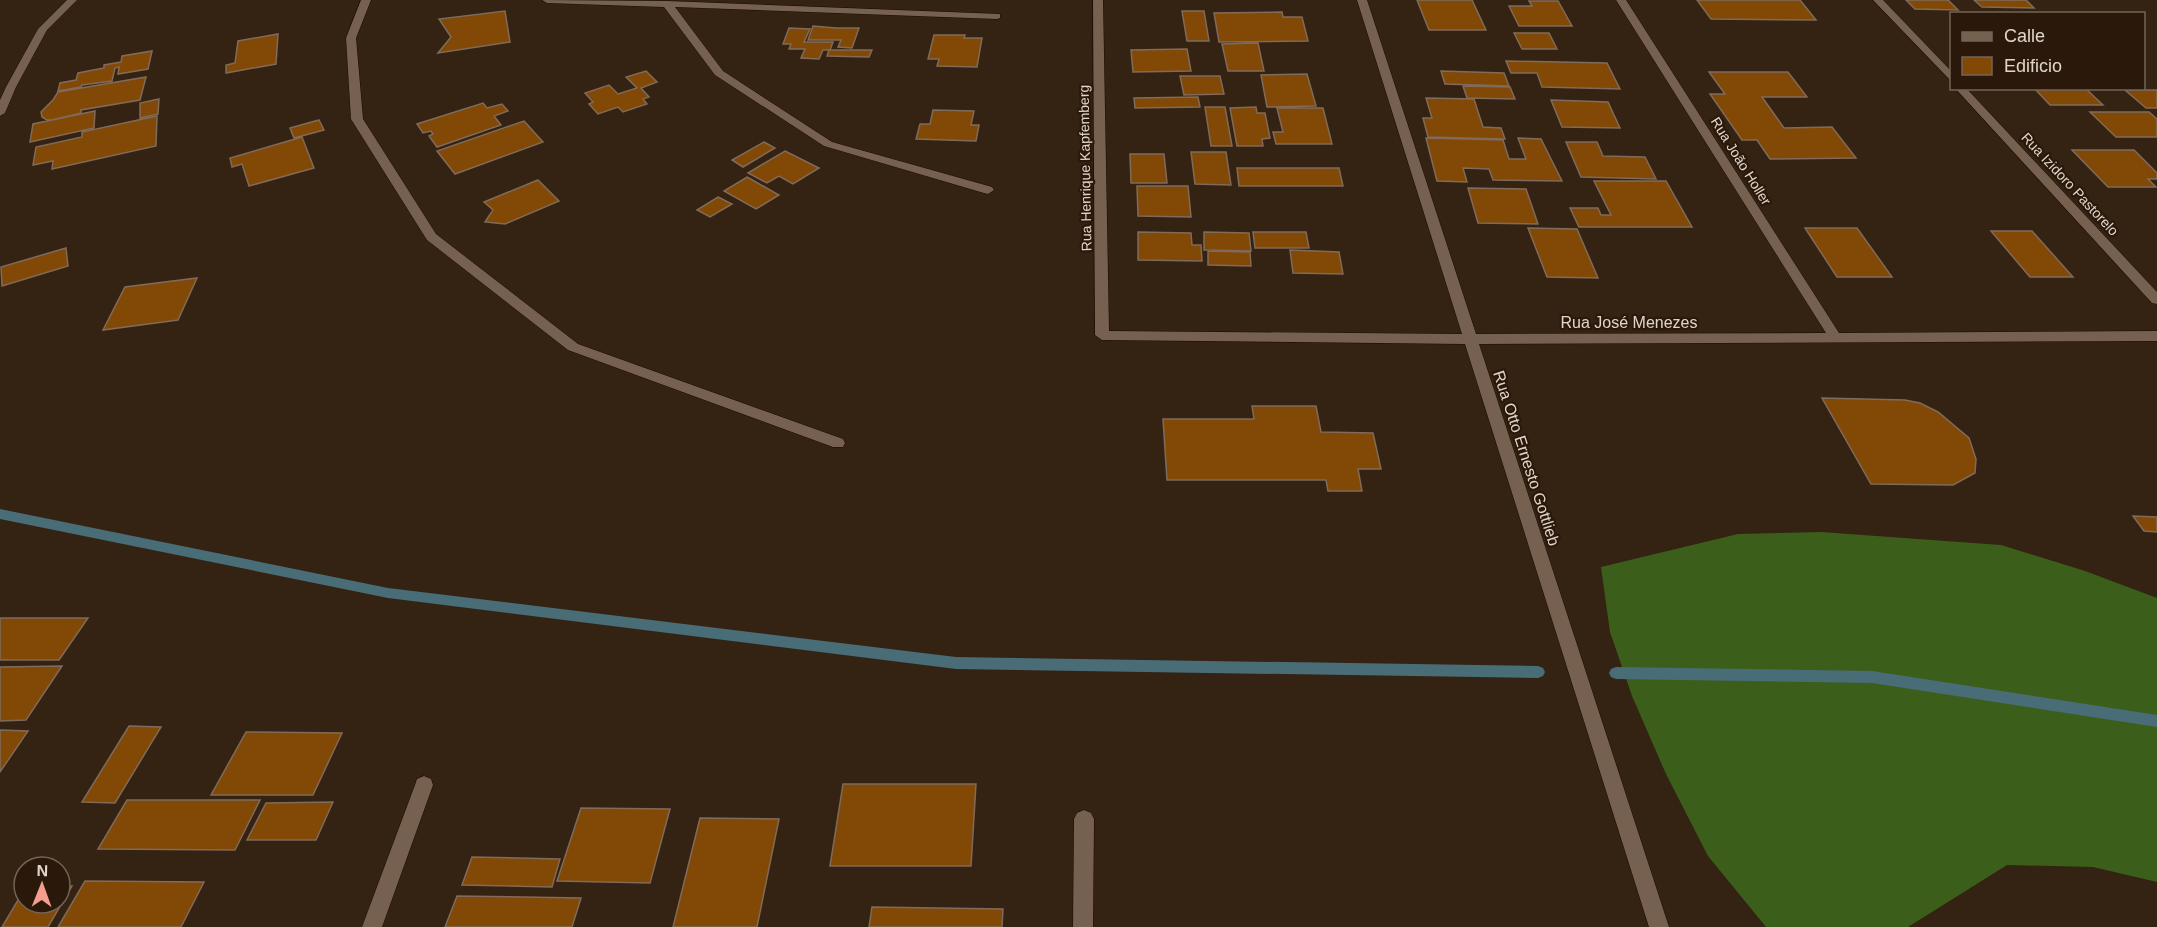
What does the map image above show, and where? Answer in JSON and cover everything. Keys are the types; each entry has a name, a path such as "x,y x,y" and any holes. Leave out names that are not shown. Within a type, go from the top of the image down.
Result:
{"street":[{"path":"0,113 11,87 43,29 72,0"},
{"path":"366,0 351,38 357,119 431,237 573,347 838,443"},
{"path":"547,0 997,16"},
{"name":"Rua Henrique Kapfemberg","path":"1098,0 1102,335"},
{"name":"Rua Otto Ernesto Gottlieb","path":"1362,0 1659,927"},
{"name":"Rua João Holler","path":"1622,0 1835,337"},
{"path":"1878,0 1950,77"},
{"path":"667,4 719,73 828,144 988,190"},
{"name":"Rua Izidoro Pastorelo","path":"1962,90 2157,300"},
{"name":"Rua José Menezes","path":"1102,335 1469,339 2157,336"},
{"path":"372,927 424,785"},
{"path":"1083,927 1084,819"}],"green space":[{"path":"1821,532 2001,545 2085,571 2157,598 2157,882 2093,867 2007,865 1908,927 1766,927 1708,856 1666,774 1632,696 1610,632 1601,567 1738,534"}],"building":[{"path":"1417,0 1472,0 1486,30 1429,30"},
{"path":"1697,0 1800,0 1816,20 1711,19"},
{"path":"1906,0 1948,0 1958,10 1915,9"},
{"path":"1974,0 2026,0 2034,8 1982,7"},
{"path":"1529,1 1558,1 1572,26 1519,26 1509,6 1532,6"},
{"path":"505,11 510,42 438,53 451,37 439,19"},
{"path":"1182,11 1204,11 1209,41 1187,41"},
{"path":"1282,12 1283,17 1302,17 1308,41 1219,42 1214,13"},
{"path":"813,26 859,28 852,48 838,47 841,40 808,40"},
{"path":"789,28 810,29 804,42 833,42 830,50 872,50 869,57 827,56 829,50 823,50 819,59 801,58 805,49 789,49 791,44 783,44"},
{"path":"1514,33 1549,33 1557,49 1522,49"},
{"path":"278,34 276,64 226,73 226,65 235,63 238,41"},
{"path":"934,35 965,35 964,38 982,38 977,67 937,66 939,59 928,59"},
{"path":"1258,43 1264,71 1228,71 1222,44"},
{"path":"1187,49 1191,71 1133,72 1131,50"},
{"path":"152,51 148,69 118,74 119,67 115,68 112,81 58,91 60,83 76,80 78,73 121,62 122,56"},
{"path":"1506,61 1607,63 1620,89 1542,87 1537,73 1511,73"},
{"path":"646,71 657,82 641,88 649,97 643,99 647,104 623,112 618,107 598,114 589,104 593,102 585,93 609,85 618,94 637,88 626,77"},
{"path":"1441,71 1504,73 1509,86 1445,84"},
{"path":"1709,72 1788,72 1807,97 1762,97 1784,128 1832,127 1856,158 1770,159 1757,140 1742,140 1710,94 1725,94"},
{"path":"1307,74 1316,106 1267,107 1261,75"},
{"path":"1180,76 1220,76 1224,94 1184,95"},
{"path":"146,77 140,100 81,110 81,113 52,120 42,117 41,112 58,92"},
{"path":"1463,86 1510,87 1515,99 1467,98"},
{"path":"2036,90 2087,90 2103,105 2050,105"},
{"path":"2125,90 2157,90 2157,108 2146,108"},
{"path":"1198,97 1200,107 1135,108 1134,98"},
{"path":"1426,98 1474,99 1483,127 1501,128 1505,139 1428,137 1423,118 1432,118"},
{"path":"159,99 158,114 140,118 140,103"},
{"path":"1551,100 1608,102 1620,128 1562,127"},
{"path":"483,103 487,108 502,104 508,111 494,116 501,125 437,147 429,136 433,134 431,131 423,133 417,124"},
{"path":"1205,107 1225,107 1232,146 1211,146"},
{"path":"1256,107 1257,113 1265,113 1270,138 1262,139 1263,146 1237,146 1230,108"},
{"path":"1277,108 1323,108 1332,144 1276,144 1273,132 1283,132"},
{"path":"933,110 974,111 971,125 979,125 976,141 916,139 920,124 930,124"},
{"path":"95,111 94,128 30,142 33,124"},
{"path":"2090,112 2149,112 2157,119 2157,137 2116,137"},
{"path":"157,116 156,146 52,169 53,161 33,165 36,147 82,137 82,132"},
{"path":"319,120 324,130 294,138 290,128"},
{"path":"524,121 543,142 455,174 437,151"},
{"path":"302,137 314,168 249,186 242,164 232,167 230,158"},
{"path":"1426,138 1503,140 1509,159 1526,159 1518,138 1541,139 1562,181 1493,180 1489,169 1463,168 1467,182 1437,181"},
{"path":"764,142 775,148 743,167 732,160"},
{"path":"1566,142 1597,142 1603,156 1645,157 1656,179 1581,177"},
{"path":"2072,150 2134,150 2157,173 2157,179 2148,179 2156,187 2108,187"},
{"path":"785,151 819,168 793,184 779,176 767,183 748,173"},
{"path":"1191,152 1226,152 1231,185 1195,184"},
{"path":"1130,154 1164,154 1167,183 1131,183"},
{"path":"1237,168 1339,168 1343,186 1239,186"},
{"path":"747,177 779,195 756,209 724,191"},
{"path":"538,180 559,201 505,224 485,222 493,210 484,202"},
{"path":"1594,181 1666,181 1692,227 1579,227 1570,208 1598,208 1601,215 1611,215"},
{"path":"1137,186 1188,186 1191,217 1138,216"},
{"path":"1468,188 1526,189 1538,224 1478,223"},
{"path":"718,197 732,204 710,217 697,210"},
{"path":"1528,228 1577,229 1598,278 1547,277"},
{"path":"1805,228 1857,228 1892,277 1837,277"},
{"path":"1991,231 2032,231 2073,277 2030,277"},
{"path":"1138,232 1191,233 1192,245 1201,245 1202,261 1138,260"},
{"path":"1204,232 1249,233 1251,251 1204,250"},
{"path":"1253,232 1306,232 1309,248 1255,248"},
{"path":"66,248 68,266 2,286 1,267"},
{"path":"1290,250 1339,252 1343,274 1293,273"},
{"path":"1208,251 1250,252 1251,266 1208,265"},
{"path":"197,278 178,320 103,330 125,287"},
{"path":"1822,398 1905,400 1920,403 1938,412 1969,438 1976,459 1975,473 1953,485 1871,484"},
{"path":"1252,406 1316,406 1321,432 1373,433 1381,469 1358,469 1362,491 1328,491 1326,480 1167,480 1163,419 1254,419"},
{"path":"2133,516 2157,517 2157,532 2144,531"},
{"path":"0,618 88,618 59,660 0,660"},
{"path":"62,666 26,720 0,721 0,667"},
{"path":"129,726 161,727 115,803 82,802"},
{"path":"0,730 28,731 0,772"},
{"path":"246,732 342,733 313,795 211,795"},
{"path":"843,784 976,784 971,866 830,866"},
{"path":"127,800 260,800 235,850 98,849"},
{"path":"333,802 316,840 247,840 266,803"},
{"path":"581,808 670,809 650,883 557,881"},
{"path":"700,818 779,819 757,927 673,927"},
{"path":"472,857 560,859 552,887 462,885"},
{"path":"85,881 204,882 181,927 58,927 65,915 72,915 72,903"},
{"path":"457,896 581,898 572,927 445,927"},
{"path":"872,907 1003,909 1002,927 869,927"},
{"path":"12,910 12,915 55,915 48,927 2,927"}],"waterway":[{"path":"0,514 388,593 956,663 1538,672"},
{"path":"1616,673 1872,677 2157,721"}]}
